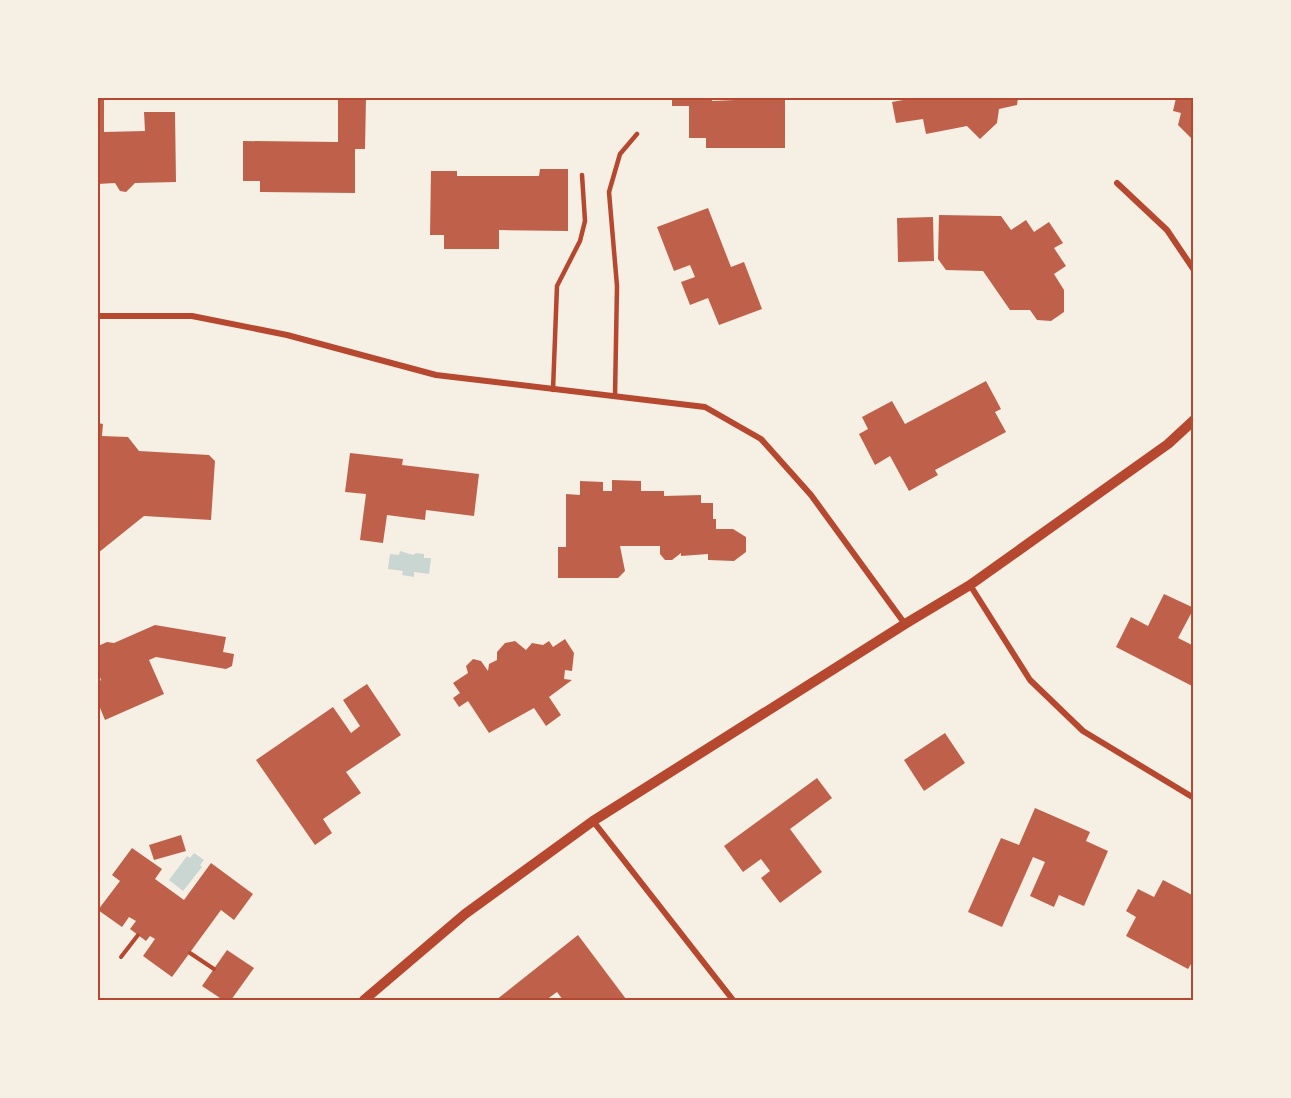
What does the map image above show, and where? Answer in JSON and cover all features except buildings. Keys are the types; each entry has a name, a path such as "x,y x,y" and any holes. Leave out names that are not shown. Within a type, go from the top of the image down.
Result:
{"street":[{"path":"1118,183 1167,230 1194,270"},
{"path":"98,316 192,316 287,335 436,375 705,407 761,439 811,495 905,624"},
{"path":"364,1000 465,914 593,821 970,585 1168,444 1194,420"},
{"path":"970,585 1030,680 1083,731 1194,798"},
{"path":"593,821 734,1000"}],"lane":[{"path":"615,396 617,286 609,192 620,154 637,134"},
{"path":"554,390 557,286 580,242 585,221 582,175"}],"path":[{"path":"121,957 138,935"},
{"path":"190,953 214,969"}],"shaded area":[{"path":"400,551 413,555 424,554 424,558 431,558 429,574 414,572 414,577 402,575 403,571 388,569 390,554 399,555"},
{"path":"194,853 204,860 200,865 202,867 183,891 169,880 187,856 190,858"}]}
